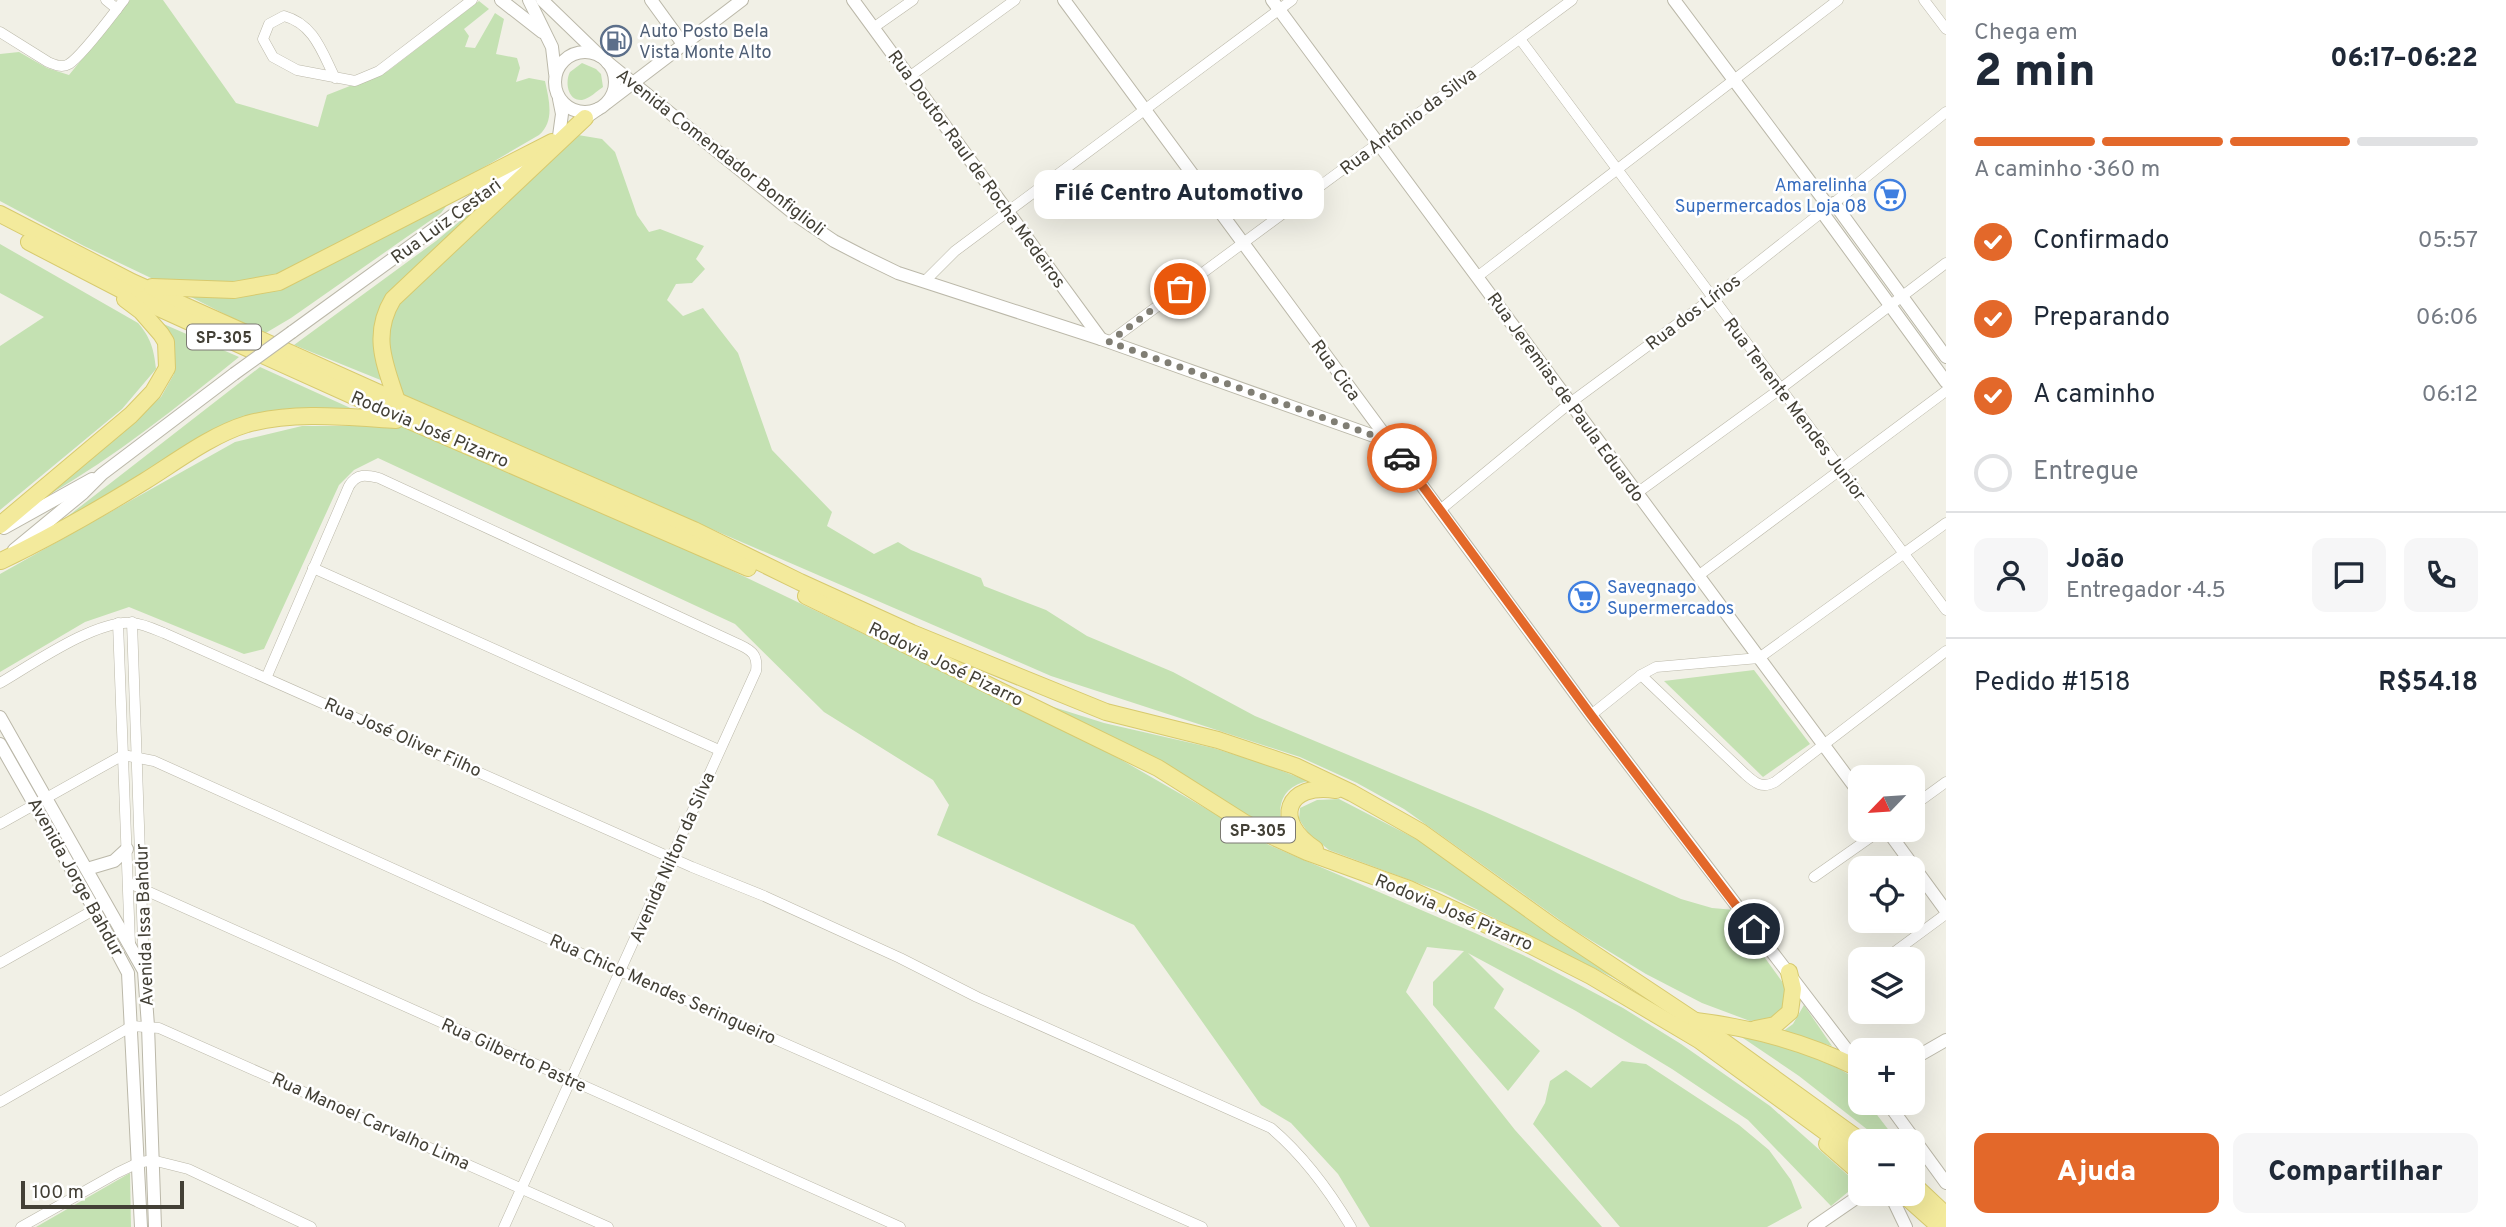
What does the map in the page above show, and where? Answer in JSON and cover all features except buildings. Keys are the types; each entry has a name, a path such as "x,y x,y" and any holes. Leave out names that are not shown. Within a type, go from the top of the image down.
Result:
{"main road":[{"path":"397,401 381,351 384,314 393,299 596,110"},
{"path":"144,287 234,290 279,282 555,139"},
{"name":"Rodovia José Pizarro","path":"0,214 144,287 694,530 800,582 1067,698 1106,712 1230,744 1295,766 1352,793 1421,832 1555,928 1695,1021 1848,1132"},
{"name":"Rodovia José Pizarro","path":"0,225 105,282 410,422 568,488 767,577 1158,768 1245,823 1276,838 1409,889 1524,942 1591,976 1658,1015 1773,1092 1848,1148"},
{"path":"0,527 131,415 153,392 167,368 166,342 162,334 141,311 105,282"},
{"path":"0,561 94,512 220,435 244,425 312,416 410,422"},
{"path":"1336,863 1297,835 1288,819 1289,807 1294,799 1313,789 1324,788 1352,793"},
{"path":"1749,1030 1774,1026 1790,1012 1793,989 1789,972"},
{"path":"1658,1015 1782,1105 1848,1163"},
{"path":"1695,1021 1749,1030 1812,1046 1848,1062"},
{"path":"1925,1195 1946,1215"},
{"path":"1916,1206 1940,1227"}],"street":[{"path":"106,0 117,9"},
{"path":"0,32 56,66 66,65 77,57 124,0"},
{"path":"335,78 313,33 298,20 284,16 269,24 263,39 273,57 297,70 335,78 355,81 379,71 472,0"},
{"path":"501,0 546,35"},
{"path":"529,0 552,47 562,114 555,139"},
{"name":"Avenida Comendador Bonfiglioli","path":"542,0 633,85 797,216 834,241 898,273 1105,340 1389,441"},
{"path":"650,0 683,44"},
{"name":"Rua Luiz Cestari","path":"102,474 234,374 633,85 742,0"},
{"name":"Rua Doutor Raul de Rocha Medeiros","path":"853,0 1105,340"},
{"path":"873,27 913,0"},
{"path":"909,76 1016,0"},
{"name":"Rua Cica","path":"1064,0 1591,715 1848,1052"},
{"path":"924,282 955,251 1144,109 1276,5 1292,0"},
{"name":"Rua Antônio da Silva","path":"1105,340 1379,144 1573,0"},
{"path":"1674,0 1829,207 1903,296 1946,357"},
{"path":"1477,277 1838,0"},
{"path":"1924,0 1946,29"},
{"name":"Rua Jeremias de Paula Eduardo","path":"1276,5 1848,778"},
{"name":"Rua Tenente Mendes Junior","path":"1520,38 1946,610"},
{"path":"591,53 603,59 615,78 611,96 596,110 573,109 566,105 556,86 560,66 573,55 591,53"},
{"name":"Rua dos Lírios","path":"1440,510 1570,403 1712,298 1946,112"},
{"path":"1829,207 1890,306 1946,382"},
{"path":"1637,493 1946,263"},
{"path":"1698,576 1946,391"},
{"path":"1331,420 1345,421 1370,430 1377,425"},
{"path":"0,527 102,474"},
{"path":"0,561 83,493 102,474"},
{"name":"Avenida Nilton da Silva","path":"313,568 349,486 355,478 365,475 379,478 740,645 755,655 756,671 504,1227"},
{"path":"1591,715 1641,675 1656,667 1759,658 1946,523"},
{"path":"267,676 313,568 719,750"},
{"path":"0,683 88,633 118,623 132,622"},
{"name":"Rua José Oliver Filho","path":"132,622 267,676 900,958 977,997 1272,1128 1313,1170 1351,1227"},
{"name":"Avenida Issa Bahdur","path":"132,622 155,1227"},
{"name":"Avenida Issa Bahdur","path":"118,623 129,883 128,973"},
{"path":"1641,675 1756,783 1763,786 1775,782 1946,651"},
{"name":"Avenida Jorge Bahdur","path":"0,718 41,801 100,906 144,971"},
{"name":"Avenida Jorge Bahdur","path":"0,744 87,869 128,973 141,1227"},
{"path":"0,824 123,755"},
{"name":"Rua Chico Mendes Seringueiro","path":"123,755 137,756 180,772 620,971 1202,1227"},
{"path":"1925,797 1946,782"},
{"path":"1814,877 1864,842"},
{"path":"1896,842 1946,912 1901,947"},
{"path":"87,869 114,861 127,849"},
{"name":"Rua Gilberto Pastre","path":"129,883 900,1227"},
{"path":"0,963 100,906"},
{"path":"0,1101 132,1026"},
{"name":"Rua Manoel Carvalho Lima","path":"132,1026 170,1031 608,1227"},
{"path":"1925,1052 1946,1040"},
{"path":"1896,1115 1946,1183"},
{"path":"21,1227 138,1163 152,1160 188,1169 311,1227"},
{"path":"1814,1227 1848,1204"},
{"path":"1896,1206 1903,1224"}],"green space":[{"path":"130,0 163,0 236,103 318,127 327,95 388,71 479,1 489,9 464,29 469,36 465,47 475,48 495,13 504,19 496,54 517,58 520,68 516,82 529,78 545,81 549,117 539,135 436,195 292,271 259,282 179,284 151,278 0,201 0,54 19,52 47,68 69,75"},
{"path":"582,63 601,74 603,87 582,100 570,94 568,80 570,72"},
{"path":"578,135 602,139 615,152 637,215 649,232 660,229 704,246 696,259 705,269 692,283 676,284 667,300 683,316 703,308 738,353 772,450 832,512 827,526 874,554 898,542 911,550 981,578 984,586 1046,610 1087,636 1173,672 1255,716 1485,812 1681,899 1712,908 1735,910 1767,950 1765,958 1788,990 1783,1008 1771,1019 1750,1021 1702,1003 1646,974 1574,930 1404,809 1357,783 1300,757 1051,676 402,395 388,348 389,325 399,301"},
{"path":"451,200 441,213 264,334 185,294 245,295"},
{"path":"480,210 382,301 374,334 377,365 383,381 294,345 466,216"},
{"path":"0,244 138,323 151,344 156,369 122,409 0,510 0,346 44,317 0,293"},
{"path":"159,322 239,357 122,448 47,496 161,397 174,374 174,341"},
{"path":"260,367 357,411 247,418 45,534"},
{"path":"302,426 404,426 674,543 1094,744 1269,845 1475,933 1529,958 1623,1008 1681,1044 1770,1106 1848,1175 1848,1192 1831,1206 1748,1120 1672,1069 1576,1011 1468,953 1504,989 1494,1008 1540,1051 1508,1091 1433,1005 1433,982 1464,951 1427,947 1406,992 1515,1130 1602,1227 1370,1227 1338,1174 1291,1123 1261,1105 1134,925 937,835 949,805 933,780 824,712 735,624 378,458 354,470 339,485 264,649 244,654 129,607 85,622 0,672 0,574 235,442"},
{"path":"1754,670 1810,744 1763,777 1664,681"},
{"path":"1044,704 1104,723 1213,748 1308,781 1290,789 1282,801 1280,809 1285,836"},
{"path":"1339,799 1422,842 1636,989 1442,892 1329,850 1308,833 1299,819 1300,808 1317,800"},
{"path":"1804,1005 1832,1046 1782,1032 1793,1024"},
{"path":"1740,1036 1816,1058 1848,1074 1848,1114 1799,1076"},
{"path":"1622,1061 1646,1064 1739,1125 1769,1150 1791,1180 1802,1208 1767,1227 1620,1227 1533,1124 1545,1103 1550,1081 1566,1070 1591,1088"},
{"path":"1849,1115 1877,1115 1888,1129 1867,1129"},
{"path":"130,1173 131,1227 36,1227"}],"way so far":[{"path":"1180,289 1109,342 1389,441 1402,458"}],"place":[{"name":"Auto Posto Bela Vista Monte Alto","path":"616,41"},
{"name":"Amarelinha Supermercados Loja 08","path":"1890,195"},
{"name":"Filé Centro Automotivo","path":"1180,289"},
{"name":"Savegnago Supermercados","path":"1584,597"}],"route":[{"path":"1402,458 1591,715 1754,929"}]}
